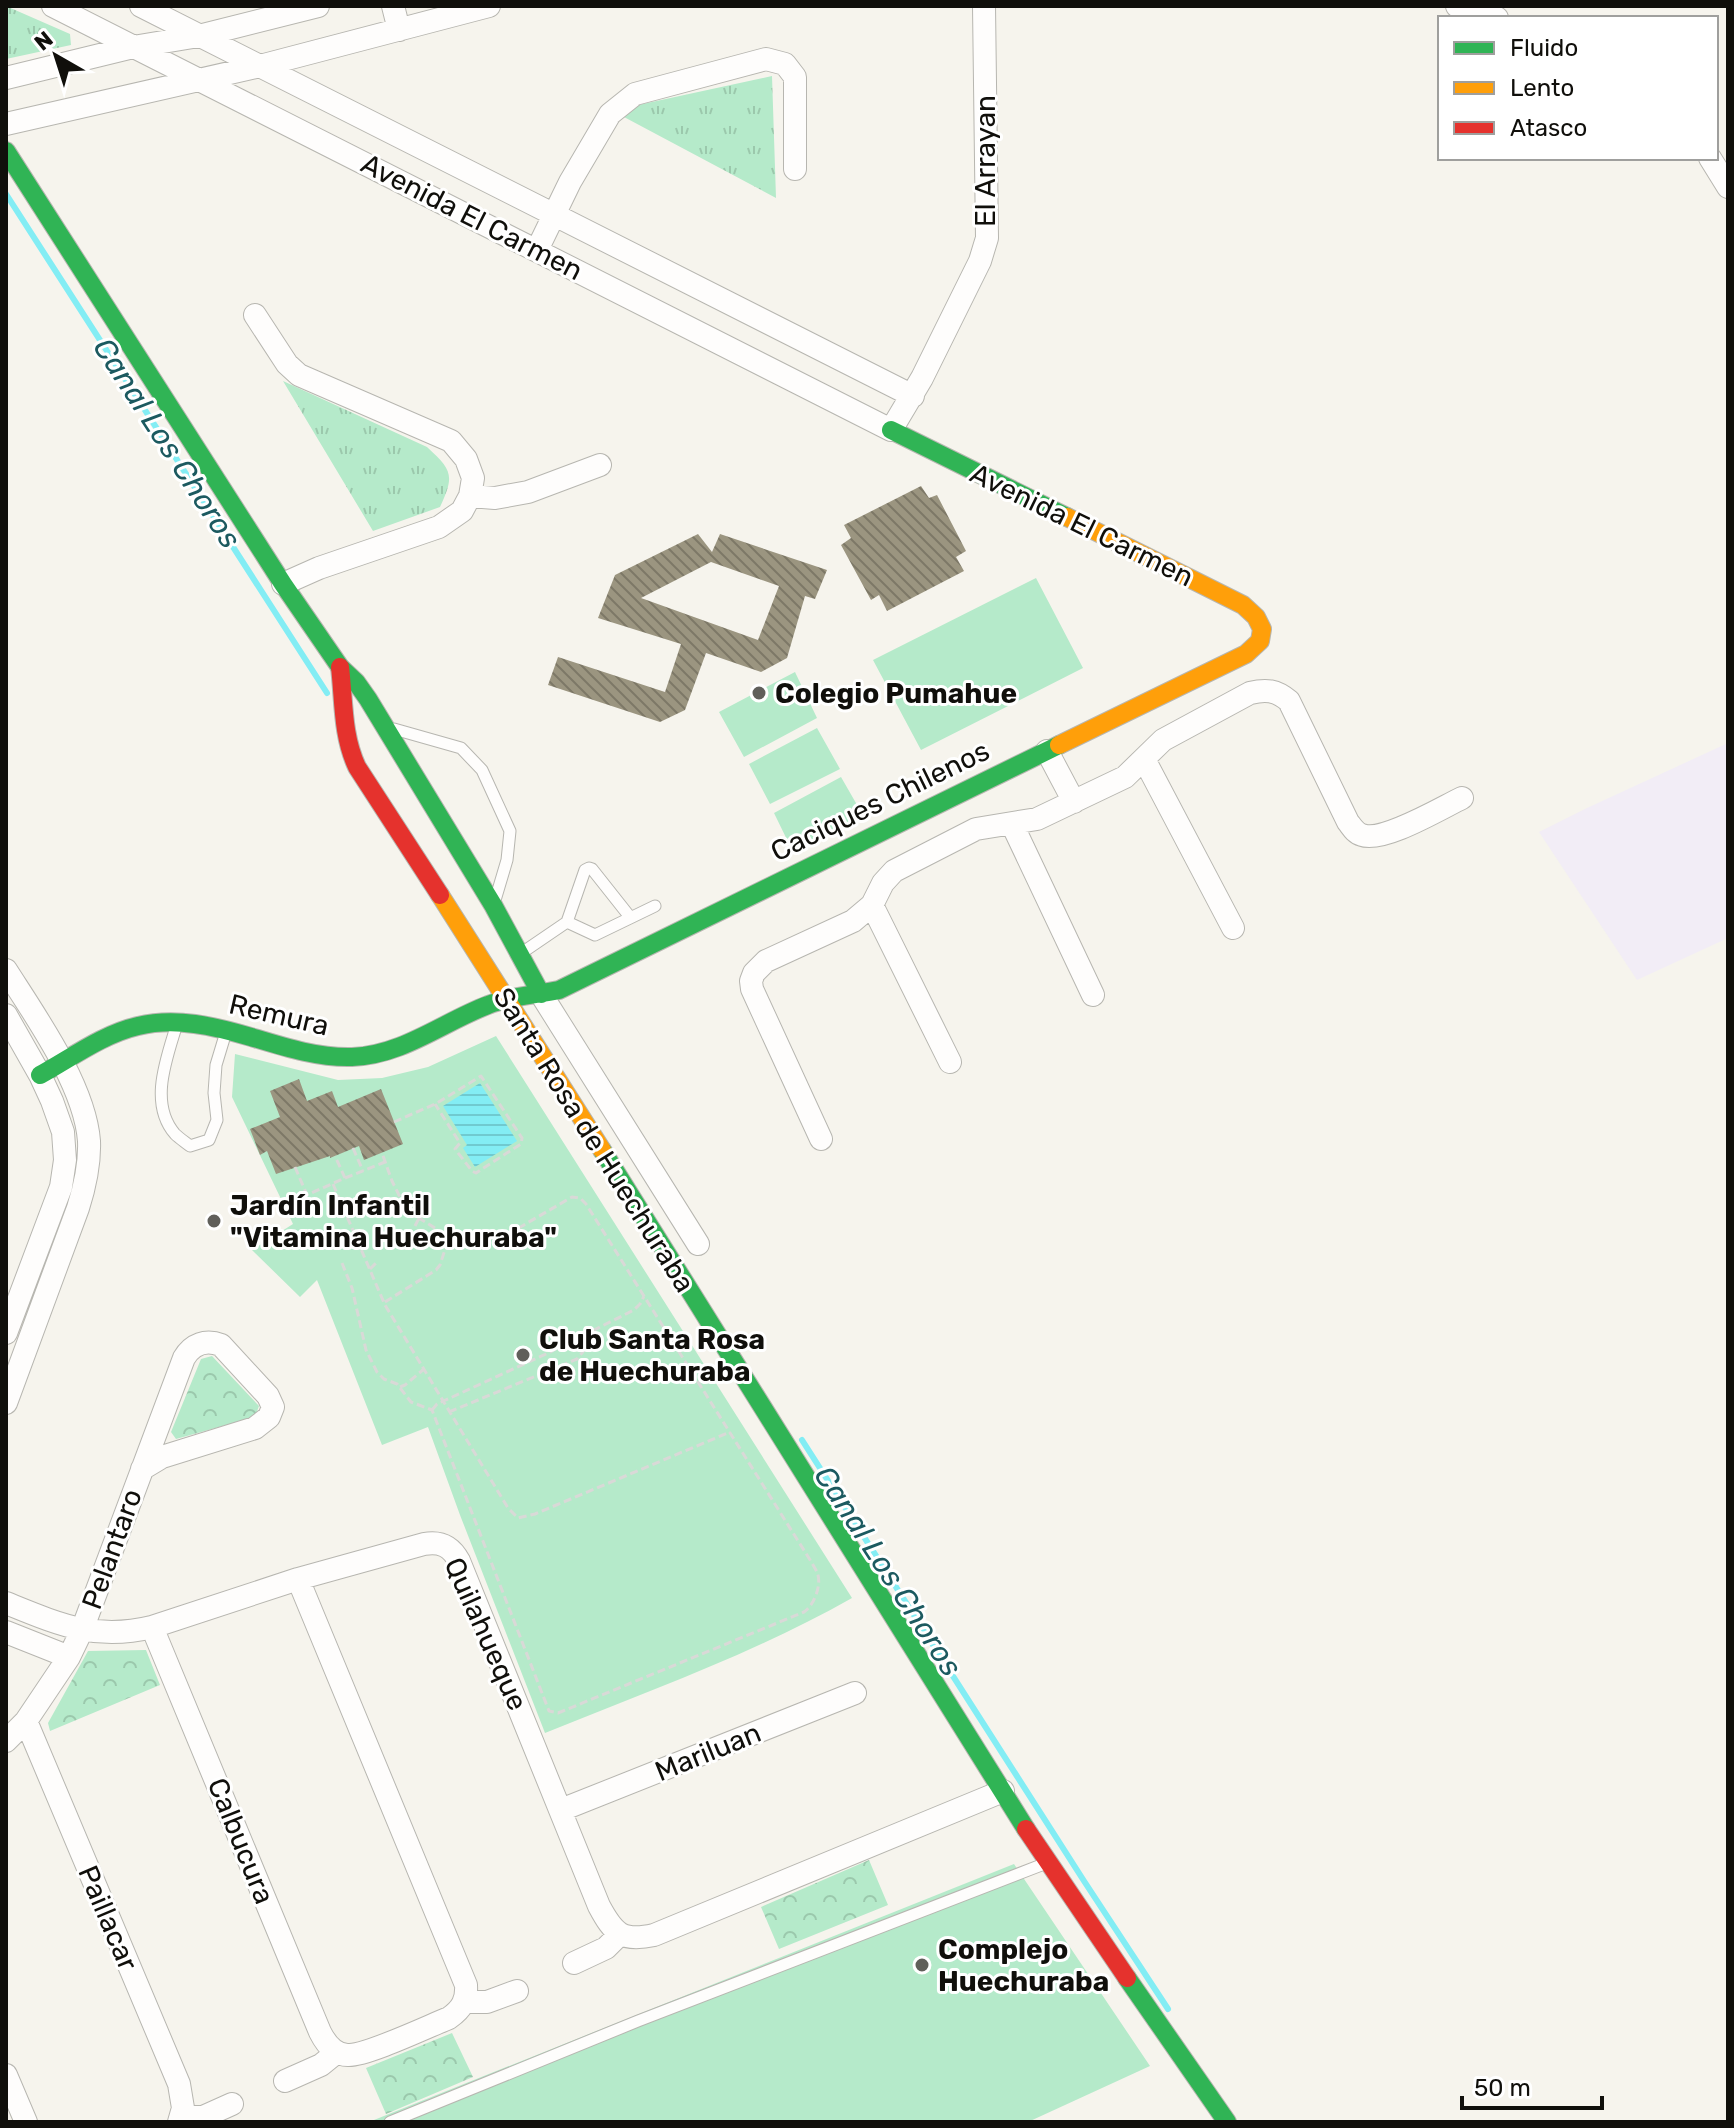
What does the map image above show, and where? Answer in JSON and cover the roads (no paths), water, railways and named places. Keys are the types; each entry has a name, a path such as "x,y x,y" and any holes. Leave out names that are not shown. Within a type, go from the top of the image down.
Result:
{"street":[{"name":"Avenida El Carmen","path":"141,6 913,396"},
{"path":"6,78 133,47 199,36 318,6"},
{"path":"393,6 399,30"},
{"path":"6,124 260,66 489,6"},
{"name":"El Arrayan","path":"913,396 980,261 987,238 984,6"},
{"path":"1457,6 1490,16"},
{"name":"Avenida El Carmen","path":"58,7 1243,605 1260,619 1263,629"},
{"path":"537,250 554,213 610,114 635,94 766,59 785,64 795,77 795,169"},
{"name":"Santa Rosa de Huechuraba","path":"6,151 283,584 385,726 493,905 541,994 698,1244"},
{"path":"1711,160 1728,187"},
{"path":"255,315 287,364 299,375 451,441 466,459 473,478 470,496 462,511 439,527 319,568 283,584"},
{"path":"891,430 913,396"},
{"path":"470,496 495,498 528,492 600,465"},
{"name":"Caciques Chilenos","path":"507,999 559,990 1246,654 1255,648 1263,629"},
{"name":"Santa Rosa de Huechuraba","path":"340,667 346,737 349,753 357,767 507,999 1048,1863 1227,2122"},
{"path":"821,1139 751,981 766,961 853,921 872,905 883,883 894,871 976,829 1037,819 1125,777 1163,740 1250,693 1263,690 1272,691 1289,701 1348,822 1364,836 1394,831 1462,798"},
{"path":"357,767 363,753 371,748 386,746 401,753"},
{"path":"1047,751 1074,802"},
{"path":"1144,759 1233,928"},
{"path":"1012,824 1093,995"},
{"path":"872,905 950,1062"},
{"path":"6,970 63,1063 82,1108 89,1138 87,1177 78,1208 6,1403"},
{"name":"Remura","path":"40,1075 135,1027 157,1023 178,1023 226,1031 320,1055 369,1055 412,1043 489,1004 507,999"},
{"path":"6,1015 40,1075 63,1132 65,1146 64,1173 55,1203 6,1333"},
{"name":"Pelantaro","path":"82,1630 142,1469 188,1351 205,1342 221,1345 268,1396 273,1407 269,1417 255,1428 162,1457 142,1469"},
{"name":"Quilahueque","path":"6,1603 82,1630 120,1632 152,1627 298,1579 424,1544 436,1543 449,1548 459,1561 599,1906 610,1925 620,1934"},
{"path":"285,2081 321,2065 337,2052 361,2054 449,2018 465,2002 466,1985 298,1579"},
{"name":"Calbucura","path":"152,1627 320,2032 337,2052"},
{"path":"6,1741 26,1721 69,1657 82,1630"},
{"path":"6,1632 69,1657"},
{"name":"Mariluan","path":"561,1810 855,1693"},
{"name":"Paillacar","path":"26,1721 179,2084 183,2100 180,2120 203,2117 232,2104"},
{"path":"574,1963 606,1948 620,1934 635,1938 654,1935 1003,1791"},
{"path":"465,2002 487,2002 517,1991"},
{"path":"6,2075 26,2122"}],"lane":[{"path":"385,726 461,748 482,770 510,831 507,860 493,905"},
{"path":"519,954 567,922 585,870 589,868 630,917"},
{"path":"567,922 595,935 655,906"},
{"path":"178,1023 167,1058 161,1105 173,1133 190,1146 209,1140 217,1120 214,1093 216,1065 226,1031"},
{"path":"390,2122 638,2021 1048,1863"}],"water":[{"path":"480,1083 517,1141 475,1167 463,1148 467,1145 443,1106"}],"waterway":[{"name":"Canal Los Choros","path":"6,194 327,693"},
{"name":"Canal Los Choros","path":"802,1440 1168,2009"}],"place":[{"name":"Colegio Pumahue","path":"759,693"},
{"name":"Jardín Infantil \"Vitamina Huechuraba\"","path":"214,1221"},
{"name":"Club Santa Rosa de Huechuraba","path":"523,1355"},
{"name":"Complejo Huechuraba","path":"922,1965"}]}
